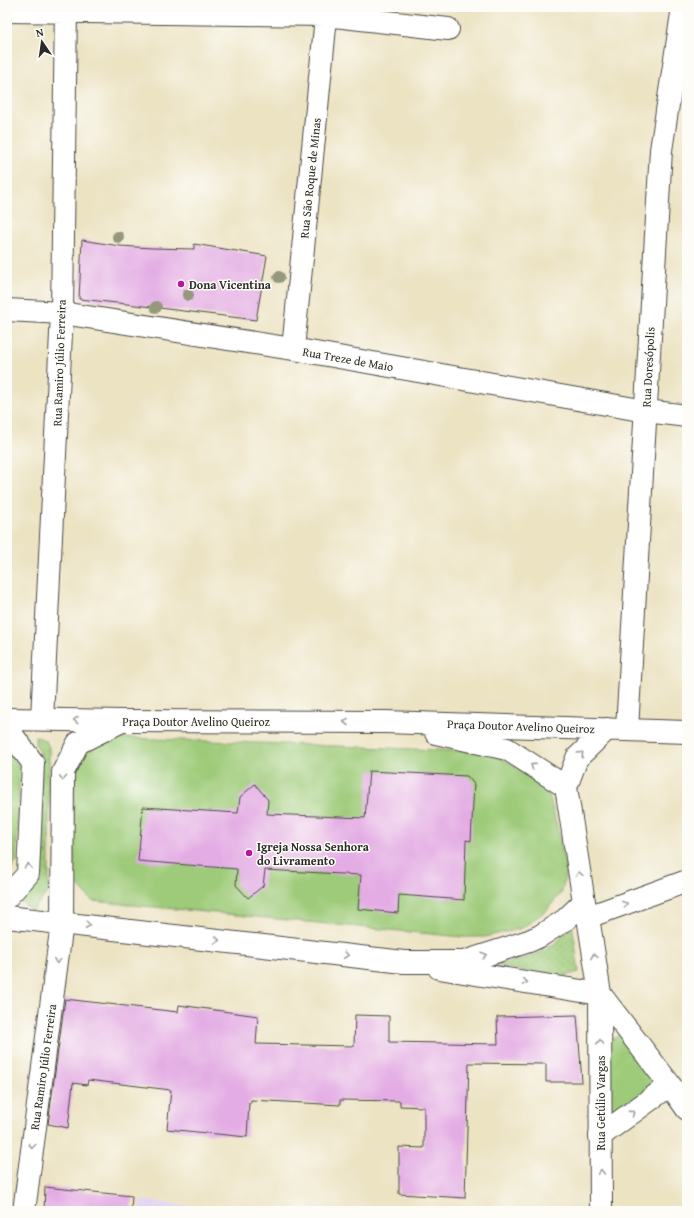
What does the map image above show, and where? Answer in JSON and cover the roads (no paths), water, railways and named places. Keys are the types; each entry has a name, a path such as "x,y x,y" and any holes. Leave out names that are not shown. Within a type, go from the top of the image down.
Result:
{"street":[{"name":"Rua Doresópolis","path":"617,729 646,411 661,150 683,7"},
{"path":"7,11 66,9 326,11 448,29"},
{"name":"Rua Ramiro Júlio Ferreira","path":"42,719 62,313 66,9"},
{"name":"Rua São Roque de Minas","path":"293,349 326,11"},
{"name":"Rua Treze de Maio","path":"7,310 62,313 293,349 646,411 687,416"},
{"name":"Praça Doutor Avelino Queiroz","path":"7,719 385,722 617,729"},
{"path":"62,922 63,772 78,743 122,721"},
{"name":"Praça Doutor Avelino Queiroz","path":"385,722 507,749 566,788"},
{"path":"617,729 687,732"},
{"name":"Praça Doutor Avelino Queiroz","path":"600,994 566,788 577,758 617,729"},
{"path":"7,897 28,874 33,763 11,734"},
{"path":"404,962 464,962 529,941 586,910 687,882"},
{"path":"7,917 62,922 404,962 600,994 687,1109"},
{"name":"Rua Ramiro Júlio Ferreira","path":"24,1211 62,922"},
{"name":"Rua Getúlio Vargas","path":"600,994 601,1211"},
{"path":"600,1136 670,1085"}],"place":[{"name":"Dona Vicentina","path":"181,284"},
{"name":"Igreja Nossa Senhora do Livramento","path":"249,853"}]}
